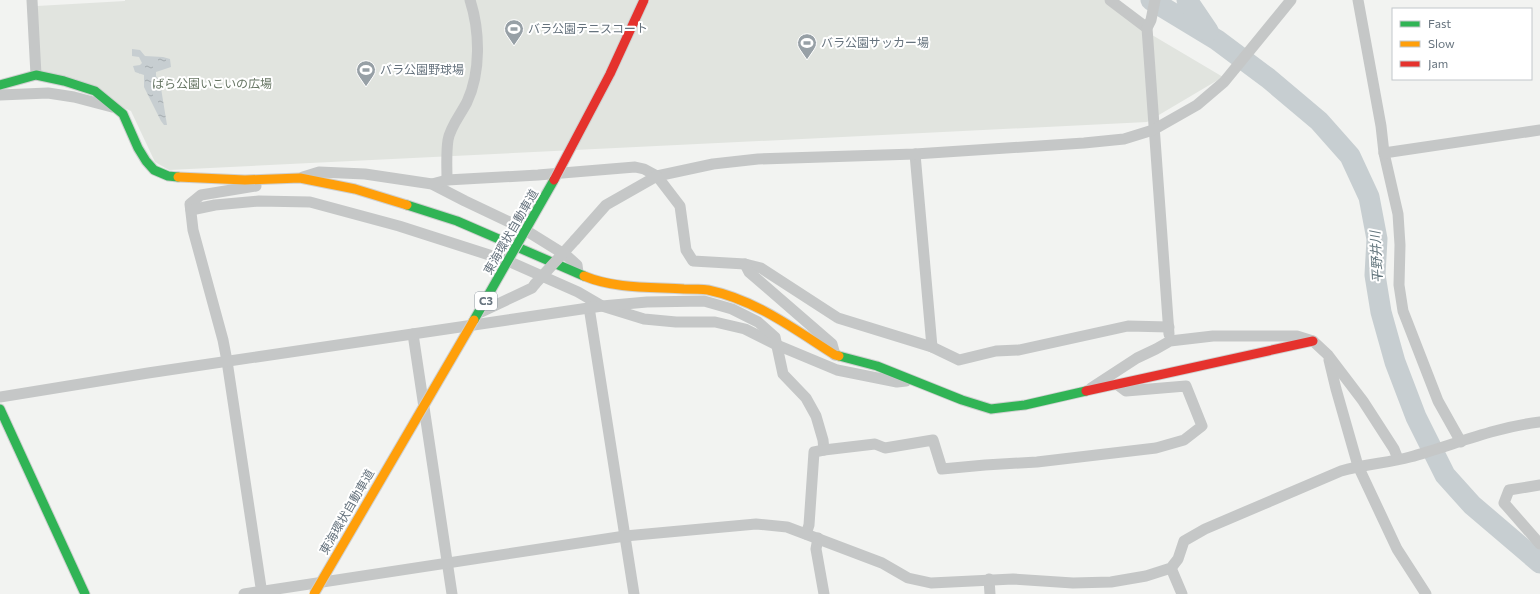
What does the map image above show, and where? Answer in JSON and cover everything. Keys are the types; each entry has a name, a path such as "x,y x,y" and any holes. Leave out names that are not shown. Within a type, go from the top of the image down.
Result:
{"main road":[{"name":"東海環状自動車道","path":"314,594 365,504 504,269 575,144 625,43 644,0"},
{"path":"0,85 36,75 64,81 95,91 123,114 138,148 146,161 154,170 168,176 245,180 300,178 355,189 457,221 592,279 618,285 705,296 733,296 760,308 835,355 877,366 962,400 990,409 1025,405 1313,341"},
{"path":"0,409 85,594"}],"street":[{"path":"32,0 36,75"},
{"path":"447,180 448,139 467,102 475,81 478,58 475,21 470,0"},
{"path":"1110,0 1149,24"},
{"path":"1155,0 1149,24 1153,130 1170,341"},
{"path":"445,329 532,288 606,205 657,176 713,164 758,159 915,154 1084,143 1124,138 1153,130 1197,105 1224,82 1291,0"},
{"path":"1358,0 1381,126 1384,153 1398,214 1400,245 1399,285 1404,311 1438,402 1457,443"},
{"path":"0,95 48,93 74,97 114,108"},
{"path":"1384,153 1540,130"},
{"path":"915,154 932,347"},
{"path":"432,184 447,180 538,175 635,167 644,169 657,176 680,206 686,250 693,261 745,264 761,268 838,318 932,347 959,360 996,351 1019,350 1128,326 1169,327"},
{"path":"300,178 319,172 364,174 432,184 464,201 522,228 567,256 577,265 578,273"},
{"path":"261,593 227,361 223,340 192,230 190,204 200,195 264,184 283,178"},
{"path":"191,210 215,205 259,201 310,202 399,226 508,261 578,292 602,306 644,319 676,322 715,322 745,330 777,346 837,370 897,382 913,381"},
{"path":"745,264 749,272 832,344 835,355"},
{"path":"0,397 227,361 589,307 705,296 758,322 775,337 784,374 806,398 816,416 823,440 824,450"},
{"path":"589,307 634,594"},
{"path":"413,334 452,594"},
{"path":"1084,392 1137,358 1170,341 1213,336 1238,335 1297,336 1313,341 1328,355 1363,401 1394,449 1403,458"},
{"path":"1328,355 1358,466 1397,549 1426,594"},
{"path":"806,534 809,525 814,452 875,444 885,448 933,440 942,470 985,465 1037,462 1156,448 1184,440 1202,426 1186,386 1126,390 1118,385"},
{"path":"244,594 261,593 447,562 625,536 756,524 787,527 882,563 908,578 931,583 988,579 1073,583 1111,582 1146,576 1170,568 1178,559 1184,541 1206,529 1342,471 1358,466 1403,458 1518,425 1540,422"},
{"path":"1540,485 1509,490 1504,503 1540,544"},
{"path":"818,538 816,549 824,594"},
{"path":"1170,568 1182,594"},
{"path":"988,579 990,594"}],"green space":[{"name":"ばら公園いこいの広場","path":"125,0 1104,0 1147,32 1223,77 1147,122 169,170 155,162 131,111 39,73 37,6"}],"water":[{"path":"132,49 140,50 145,56 170,59 171,67 156,72 156,76 160,82 167,125 164,125 161,121 144,87 144,75 135,72 133,66 140,65 142,63 139,57 132,56"}],"waterway":[{"name":"平野井川","path":"1151,0 1217,40 1268,78 1319,121 1350,156 1369,197 1377,239 1375,275 1381,312 1395,362 1416,417 1445,475 1472,505 1540,563"},
{"path":"1187,0 1208,31"}],"traffic: fast":[{"path":"0,85 36,75 64,81 95,91 123,114 138,148 154,170 168,176 178,177"},
{"path":"474,320 554,180"},
{"path":"407,205 457,221 584,276"},
{"path":"839,356 877,366 962,400 991,409 1025,405 1086,391"},
{"path":"0,409 85,594"}],"traffic: slow":[{"path":"178,177 245,180 300,178 355,189 407,205"},
{"path":"584,276 621,285 708,290 726,295 774,316 835,355 839,356"},
{"path":"314,594 474,320"}],"traffic: jam":[{"path":"554,180 610,74 644,0"},
{"path":"1086,391 1313,341"}],"place":[{"name":"バラ公園テニスコート","path":"514,46"},
{"name":"バラ公園サッカー場","path":"807,60"},
{"name":"バラ公園野球場","path":"366,87"}]}
